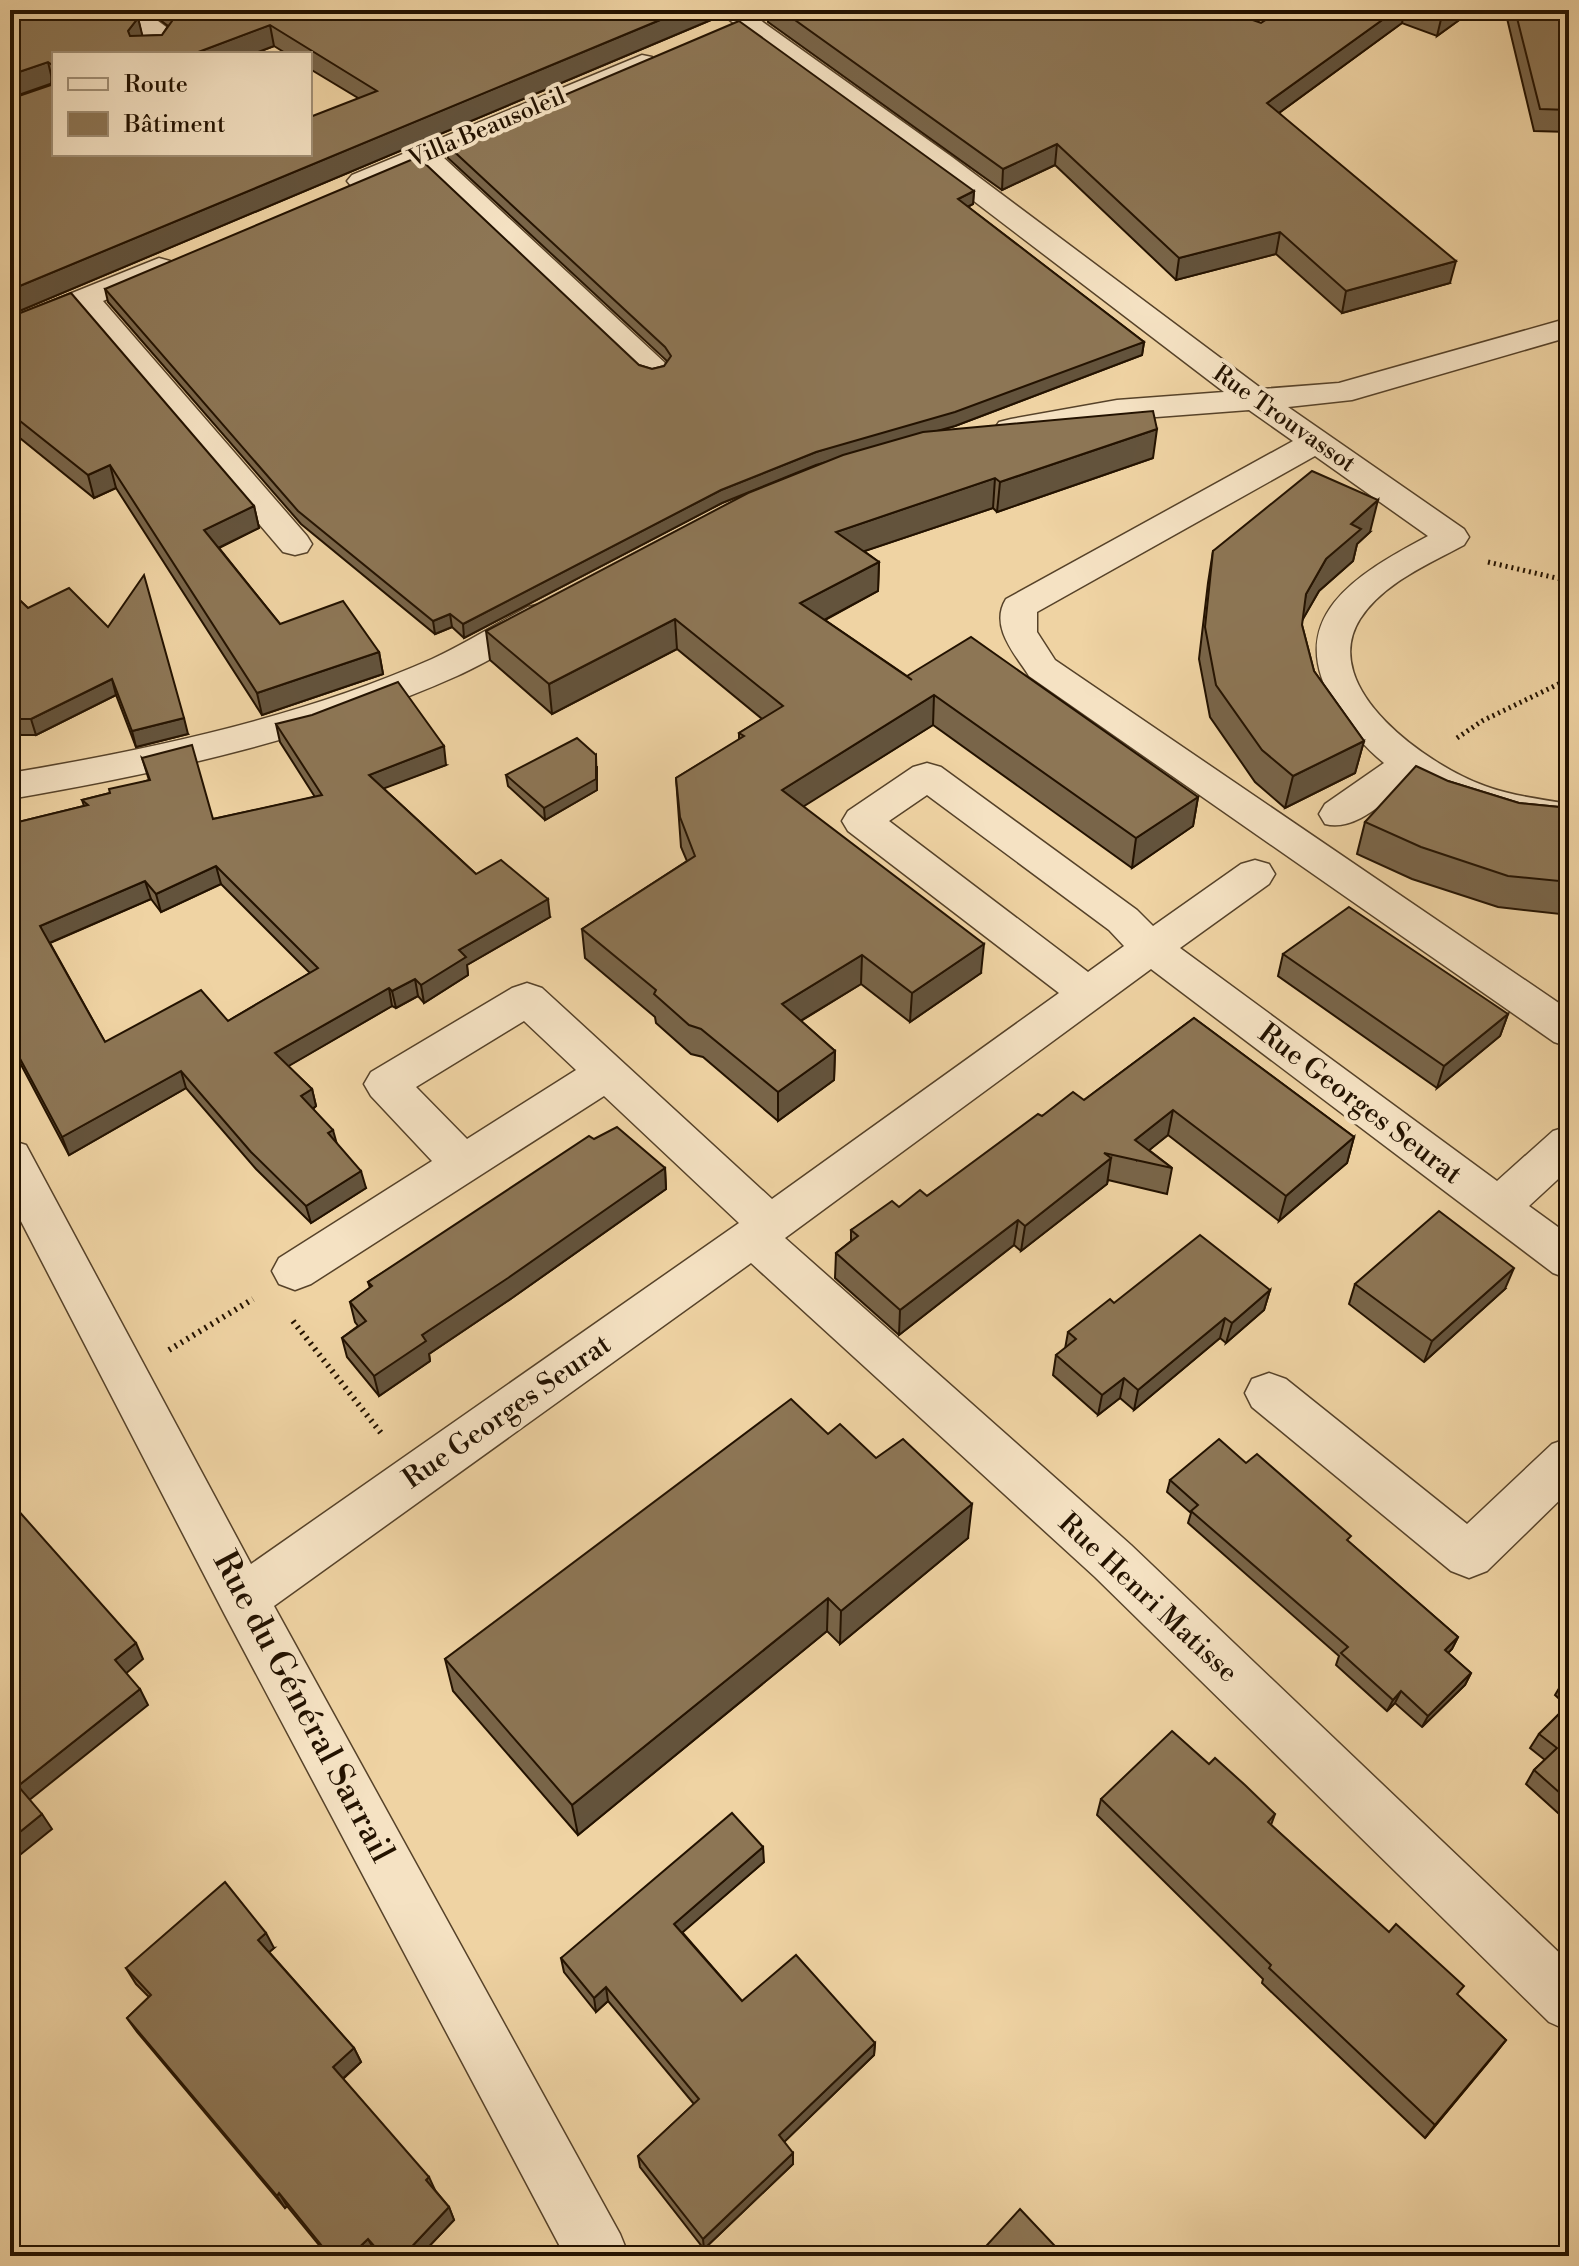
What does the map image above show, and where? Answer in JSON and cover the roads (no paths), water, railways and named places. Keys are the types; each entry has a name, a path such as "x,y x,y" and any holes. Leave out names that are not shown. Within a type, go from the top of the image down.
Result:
{"street":[{"path":"126,10 160,35 160,43 151,52"},
{"name":"Rue Trouvassot","path":"737,18 942,163 1254,398 1452,537 1379,579 1344,615 1331,646 1337,676 1369,730 1410,763"},
{"name":"Villa Beausoleil","path":"339,191 669,51"},
{"path":"424,155 653,369"},
{"path":"10,329 183,257"},
{"path":"84,299 295,544"},
{"path":"983,434 1117,410 1341,393 1569,327"},
{"path":"1316,442 1019,607 1019,632 1042,668 1569,1031"},
{"path":"10,786 104,771 302,721 436,671 572,599"},
{"path":"1339,814 1410,763 1446,786 1487,803 1569,817"},
{"name":"Rue Georges Seurat","path":"1087,993 862,821 927,776 1123,920 1151,948 1569,1260"},
{"path":"1151,948 1255,874"},
{"name":"Rue Georges Seurat","path":"243,1599 960,1088 1151,948"},
{"path":"463,1164 386,1084 527,999 607,1072 761,1230"},
{"path":"289,1290 463,1164 607,1072"},
{"path":"1485,1197 1569,1143"},
{"name":"Rue du Général Sarrail","path":"10,1157 243,1599 598,2256"},
{"name":"Rue Henri Matisse","path":"761,1230 1113,1561 1551,1986"},
{"path":"1269,1393 1469,1555 1569,1459"}]}
